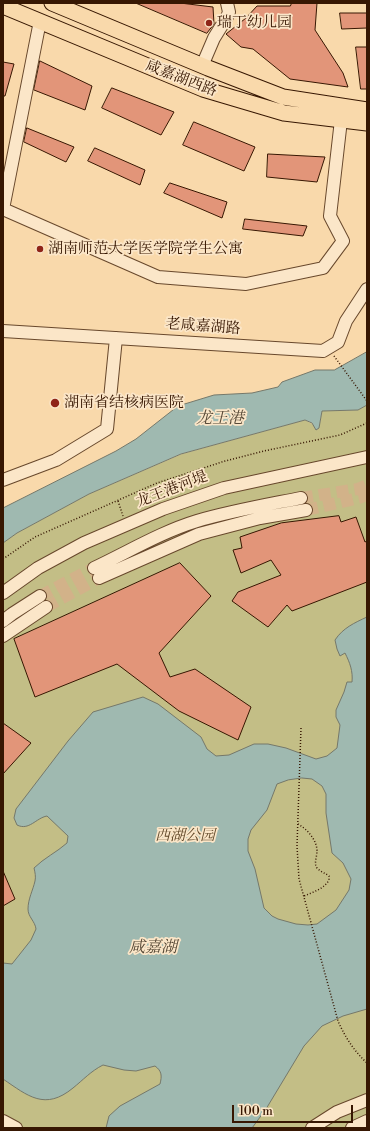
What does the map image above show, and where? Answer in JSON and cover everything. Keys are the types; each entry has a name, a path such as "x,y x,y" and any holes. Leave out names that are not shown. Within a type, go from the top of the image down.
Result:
{"main road":[{"name":"咸嘉湖西路","path":"52,3 202,66 283,97 367,110"},
{"name":"咸嘉湖西路","path":"3,6 203,89 284,113 367,123"}],"street":[{"path":"202,66 214,38 229,12 227,3"},
{"path":"40,21 3,209 158,277 246,284 323,268 343,241 330,216 341,120"},
{"name":"老咸嘉湖路","path":"3,331 323,351 338,342 346,321 367,289"},
{"path":"3,480 56,460 108,429 116,338"},
{"name":"龙王港河堤","path":"3,593 38,568 84,543 163,509 224,488 367,457"},
{"path":"301,498 236,510 163,534 97,573 199,534 260,518 306,510"},
{"path":"3,621 12,614 43,601 3,636"},
{"path":"312,1128 337,1112 367,1100"},
{"path":"3,1120 16,1128"},
{"path":"352,1128 367,1121"}],"path":[{"path":"334,355 367,401"},
{"path":"3,559 35,537 157,483 226,461 264,451 340,435 367,423"},
{"path":"118,501 127,525"},
{"path":"301,728 297,846 299,879 338,1021 346,1038 367,1063"},
{"path":"298,824 310,834 315,843 317,851 316,865 318,869 329,876 329,880 326,885 319,890 304,896"}],"green space":[{"name":"西湖公园","path":"367,405 367,1128 3,1128 3,543 17,533 89,494 182,454 305,420 319,428 322,411 358,410"}],"water":[{"name":"龙王港","path":"367,352 367,405 358,410 322,411 319,428 316,430 312,423 305,420 181,454 89,494 17,533 3,543 3,508 116,451 136,439 178,406 214,395 252,393 278,387 282,382 315,370 334,370"},
{"name":"咸嘉湖","path":"367,617 367,1009 343,1016 322,1026 304,1046 266,1109 252,1128 106,1128 109,1116 120,1106 160,1084 161,1074 155,1066 136,1071 103,1065 63,1095 54,1099 45,1100 21,1091 3,1079 3,963 12,964 31,940 36,929 28,909 35,879 34,868 67,843 68,836 47,816 25,826 17,825 14,818 16,809 68,741 93,712 143,697 158,704 201,737 207,749 216,756 229,755 254,744 268,744 286,748 316,759 327,756 337,748 340,725 336,717 336,710 347,682 352,682 352,671 348,660 345,653 340,656 335,640 345,629","holes":["302,778 312,779 322,786 326,794 326,813 332,853 343,863 351,879 349,890 336,910 317,924 308,925 296,924 278,919 272,916 264,908 255,869 248,851 248,839 251,830 267,810 277,784 288,780"]}],"building":[{"path":"136,3 180,3 213,7 214,24 207,33"},
{"path":"292,3 317,3 315,30 343,73 348,87 290,79 253,49 241,47 226,34 246,18 257,6 290,6"},
{"path":"340,13 367,13 367,28 342,29"},
{"path":"356,47 367,47 367,89 361,89"},
{"path":"40,61 92,86 85,110 34,90"},
{"path":"3,62 14,64 5,96 3,96"},
{"path":"112,88 174,112 161,135 102,108"},
{"path":"194,122 255,147 244,171 183,145"},
{"path":"27,128 74,147 66,162 24,142"},
{"path":"95,148 145,170 140,185 88,161"},
{"path":"268,154 325,157 317,182 267,177"},
{"path":"170,183 227,202 222,218 164,193"},
{"path":"245,219 307,226 303,236 243,229"},
{"path":"339,516 341,522 356,517 365,542 367,541 367,582 292,611 287,605 268,627 232,601 238,592 281,575 271,560 241,573 233,550 242,548 240,537 281,523"},
{"path":"180,563 211,596 159,653 170,677 195,669 251,707 238,740 179,711 117,664 35,697 14,639"},
{"path":"3,723 31,743 3,774"},
{"path":"3,871 15,899 3,906"}],"tunnel":[{"path":"301,498 358,489 367,485"},
{"path":"306,510 367,495"},
{"path":"40,596 94,568"},
{"path":"46,607 99,578"}],"place":[{"name":"瑞丁幼儿园","path":"209,23"},
{"name":"湖南师范大学医学院学生公寓","path":"40,249"},
{"name":"湖南省结核病医院","path":"55,403"}]}
